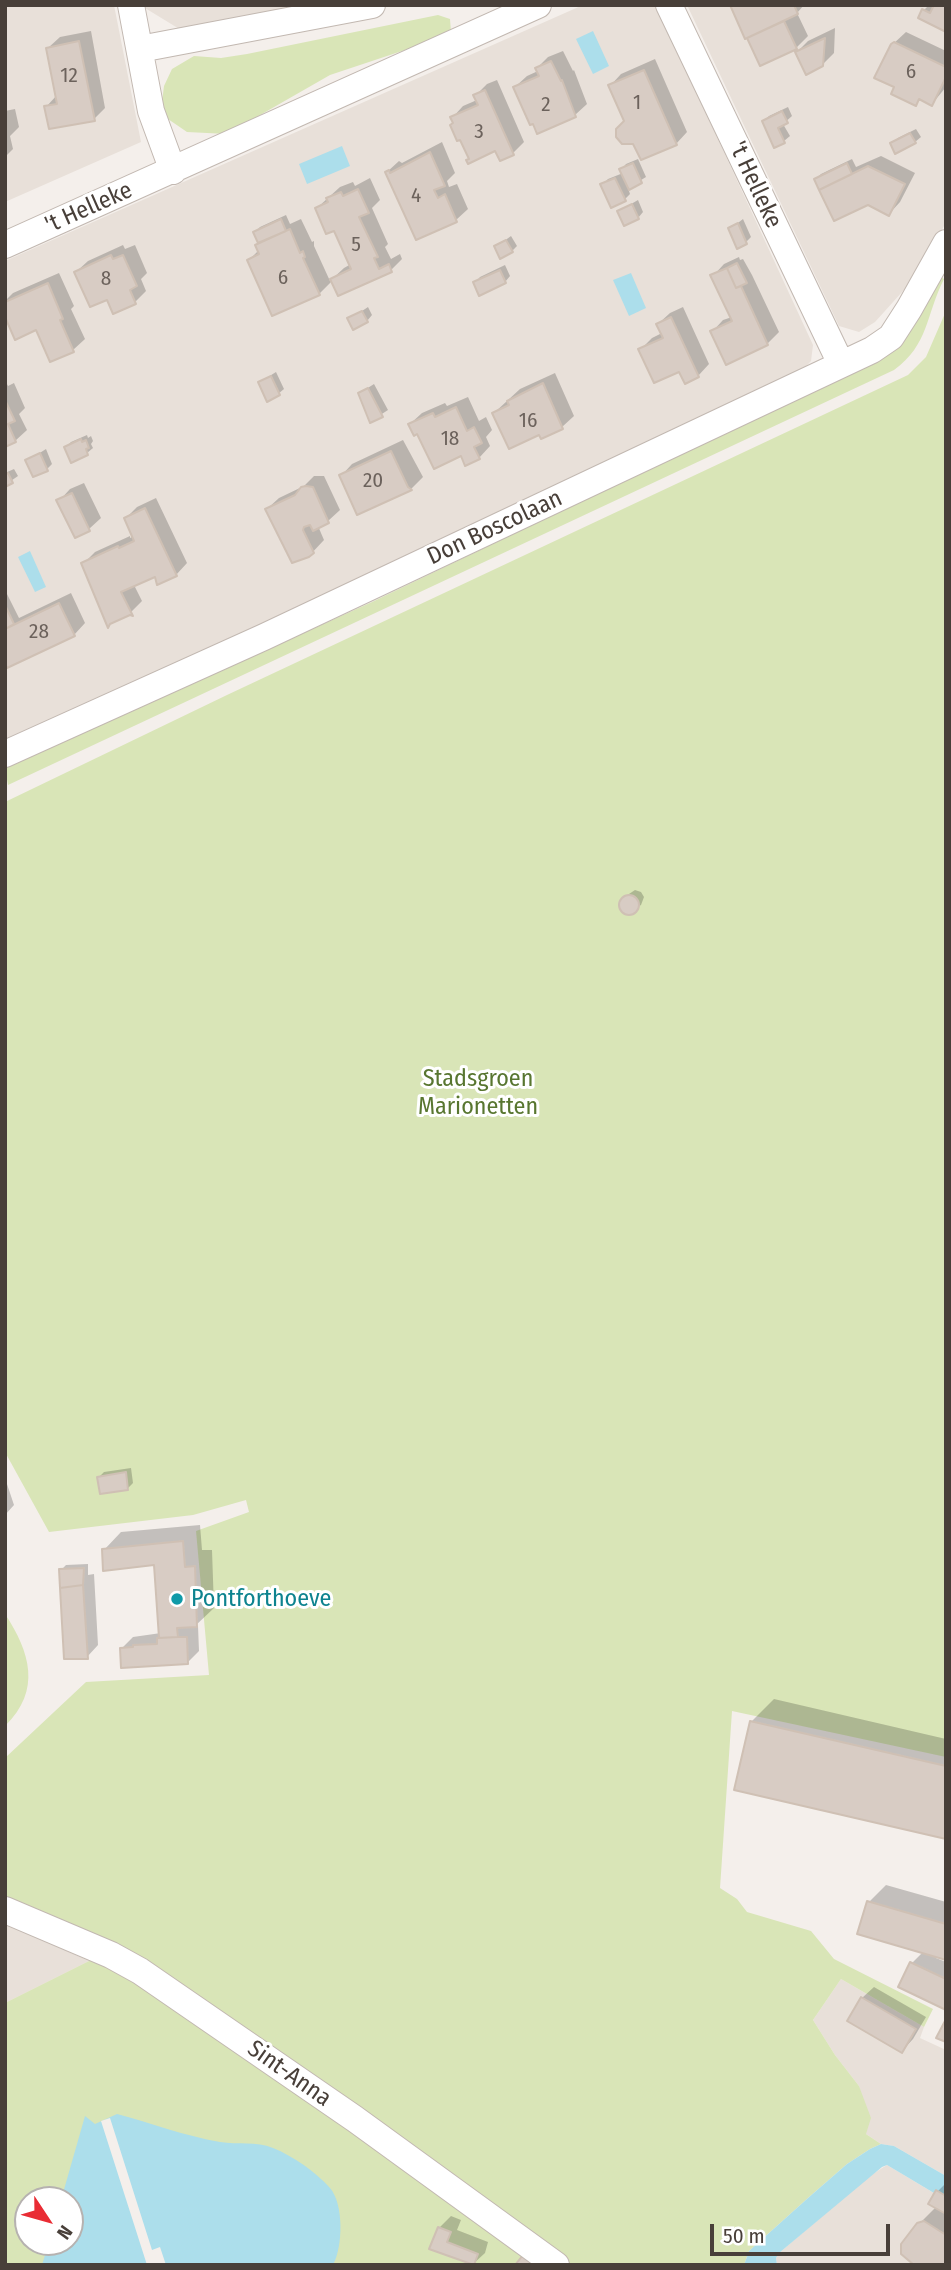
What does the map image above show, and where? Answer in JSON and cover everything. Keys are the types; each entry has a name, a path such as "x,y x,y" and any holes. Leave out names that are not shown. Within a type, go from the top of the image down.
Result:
{"street":[{"path":"131,5 151,111 173,171"},
{"path":"140,49 372,5"},
{"name":"'t Helleke","path":"5,245 173,171 508,10 538,5"},
{"name":"'t Helleke","path":"670,5 841,365"},
{"name":"Don Boscolaan","path":"5,754 264,637 872,350 891,337 944,250"},
{"name":"Sint-Anna","path":"5,1910 105,1952 141,1971 366,2127 556,2265"}],"shaded area":[{"path":"5,5 114,5 141,142 5,202"},
{"path":"144,5 315,5 181,30"},
{"path":"583,5 657,7 813,345 811,361 799,374 5,744 5,261"},
{"path":"687,5 946,5 946,222 921,271 875,322 859,332 839,326"},
{"path":"5,1923 89,1961 5,2003"},
{"path":"841,1979 924,2027 920,2038 946,2050 946,2176 894,2146 881,2144 866,2134 859,2086 813,2020"},
{"path":"887,2165 934,2193 936,2190 946,2196 946,2265 777,2265 776,2258 779,2253 868,2177"}],"green space":[{"path":"438,15 450,19 451,32 432,41 330,75 227,134 187,132 168,119 162,102 164,86 172,69 194,56 221,58 247,54"},
{"path":"941,277 944,279 920,339 914,350 894,370 8,785 5,768 372,602 895,350 905,340"},
{"name":"Stadsgroen Marionetten","path":"946,311 946,1757 732,1711 720,1888 737,1899 747,1912 811,1931 834,1959 933,2009 924,2027 841,1979 813,2020 859,2086 871,2118 866,2134 881,2144 847,2164 808,2198 749,2251 744,2265 5,2265 5,2003 89,1961 77,1927 5,1899 5,1758 86,1682 209,1675 196,1531 249,1512 246,1500 193,1515 49,1532 5,1452 5,802 908,375 926,357"},
{"path":"5,1614 26,1657 28,1685 17,1712 5,1726"}],"water":[{"path":"593,31 609,66 593,74 576,39"},
{"path":"342,146 350,166 307,184 299,164"},
{"path":"631,273 646,308 629,316 613,280"},
{"path":"30,551 46,587 35,592 18,557"},
{"path":"117,2114 207,2139 267,2146 281,2151 318,2176 335,2195 340,2215 340,2237 333,2265 42,2265 45,2256 84,2256 84,2186 65,2186 85,2116 95,2124"},
{"path":"881,2144 894,2146 946,2176 946,2196 936,2191 934,2193 887,2165 779,2253 776,2258 777,2265 744,2265 749,2251 808,2198 847,2164"}],"pier":[{"path":"110,2118 152,2250 160,2247 166,2265 147,2265 101,2121"}],"building":[{"path":"730,5 794,5 798,14 745,39"},
{"path":"934,5 946,5 946,32 918,18 922,9 930,13"},
{"path":"784,21 797,49 760,66 747,38"},
{"path":"825,38 823,66 806,75 795,52"},
{"path":"79,41 95,121 49,129 44,106 57,104 46,48"},
{"path":"894,42 946,67 946,77 932,106 919,99 916,106 891,94 894,87 874,78"},
{"path":"551,61 562,80 576,117 537,134 533,124 530,125 513,87 539,76 535,68"},
{"path":"644,70 677,145 641,160 633,144 622,144 616,137 616,129 624,121 608,85"},
{"path":"485,90 514,155 500,161 495,151 468,164 466,160 469,159 450,125 453,123 450,117 478,105 473,95"},
{"path":"782,111 788,123 778,128 785,143 774,148 762,121"},
{"path":"910,133 916,143 895,154 890,143"},
{"path":"430,152 445,186 434,190 438,198 445,194 457,222 416,240 385,172 389,170 390,173"},
{"path":"633,163 642,183 629,190 619,169"},
{"path":"847,163 852,174 819,190 814,179"},
{"path":"868,166 905,184 889,216 868,205 834,221 819,190"},
{"path":"615,178 626,201 611,208 600,184"},
{"path":"358,189 369,213 359,217 378,257 374,258 379,269 389,264 392,272 338,296 330,279 351,269 334,231 326,234 315,208 328,202 326,198 341,192 343,196"},
{"path":"632,204 639,219 624,226 617,211"},
{"path":"281,219 286,231 258,243 253,232"},
{"path":"738,223 747,244 737,249 728,228"},
{"path":"290,229 300,253 303,251 303,258 320,295 272,316 247,260 259,254 255,245"},
{"path":"506,240 513,252 500,259 494,246"},
{"path":"111,255 113,259 123,255 137,286 130,290 136,304 113,314 107,300 90,307 74,272"},
{"path":"737,263 747,283 736,288 727,268"},
{"path":"727,268 736,288 741,286 768,345 726,365 710,331 732,321 710,275"},
{"path":"500,270 506,283 479,296 473,282"},
{"path":"48,283 74,352 50,362 36,330 15,340 5,317 5,302"},
{"path":"362,311 368,322 353,330 347,318"},
{"path":"671,317 699,377 685,384 679,372 654,383 638,349 663,338 656,324"},
{"path":"271,376 280,395 267,402 258,382"},
{"path":"543,383 563,429 541,439 539,435 509,449 492,413 509,405 507,401"},
{"path":"368,388 383,417 370,423 358,393"},
{"path":"5,400 15,421 8,424 16,442 5,447"},
{"path":"456,407 467,431 474,427 482,443 474,447 480,459 465,466 461,456 434,469 417,434 414,436 408,424 433,413 435,417"},
{"path":"81,439 82,442 86,440 88,455 71,463 64,447"},
{"path":"391,451 412,490 357,515 339,475"},
{"path":"40,453 48,471 33,477 25,460"},
{"path":"8,473 13,483 5,487 5,474"},
{"path":"301,487 313,487 329,523 313,531 310,525 304,527 314,553 292,563 265,509 295,495"},
{"path":"72,493 90,531 75,538 56,500"},
{"path":"145,508 177,576 157,585 155,577 121,592 133,616 110,624 108,628 81,563 134,541 124,518"},
{"path":"59,603 75,636 7,668 5,629"},
{"path":"5,605 14,624 5,629"},
{"path":"629,895 636,898 639,905 636,912 629,915 622,912 619,905 622,898"},
{"path":"126,1472 128,1490 100,1494 97,1477"},
{"name":"Pontforthoeve","path":"183,1541 185,1567 195,1566 197,1627 177,1628 178,1637 159,1638 154,1565 103,1571 102,1549"},
{"path":"84,1568 83,1585 60,1588 59,1569"},
{"path":"83,1585 88,1659 64,1659 60,1588"},
{"path":"187,1637 188,1664 121,1668 120,1648 157,1644 157,1638"},
{"path":"750,1721 946,1766 946,1839 734,1790"},
{"path":"867,1901 946,1924 946,1960 857,1934"},
{"path":"910,1962 946,1979 946,2010 898,1987"},
{"path":"861,1997 916,2029 902,2053 847,2021"},
{"path":"946,2019 946,2042 936,2038"},
{"path":"936,2190 946,2196 946,2214 928,2204"},
{"path":"924,2221 946,2235 946,2265 914,2265 901,2254 901,2244 917,2223"},
{"path":"438,2227 451,2232 447,2242 478,2254 474,2265 429,2249"},
{"path":"523,2255 534,2265 515,2265"}],"place":[{"name":"Pontforthoeve","path":"177,1599"}]}
